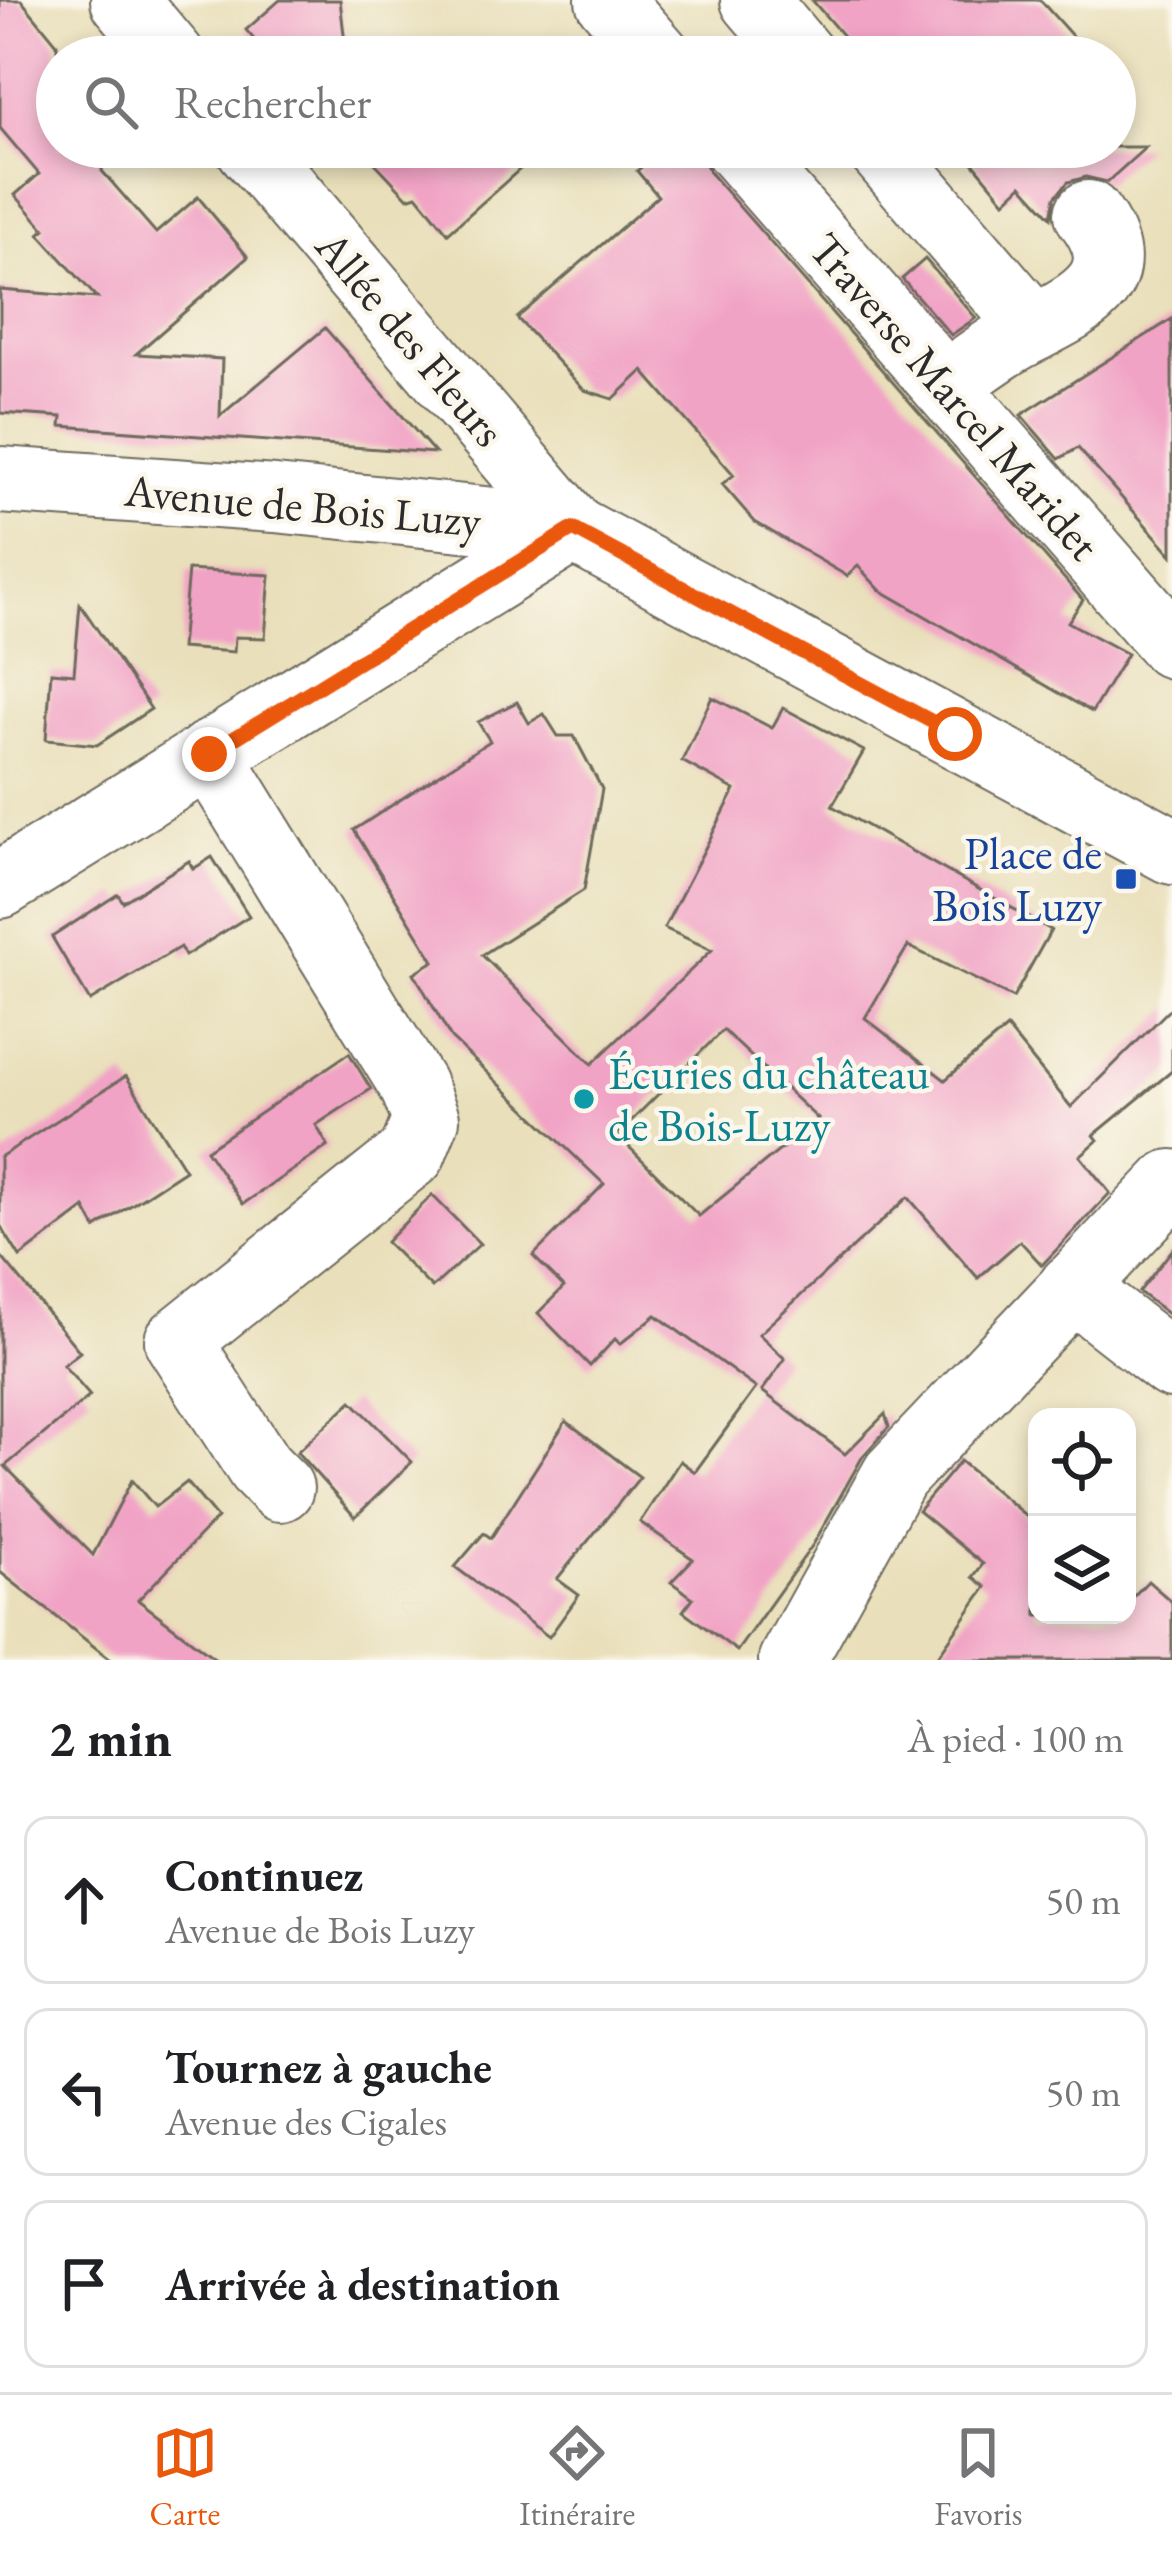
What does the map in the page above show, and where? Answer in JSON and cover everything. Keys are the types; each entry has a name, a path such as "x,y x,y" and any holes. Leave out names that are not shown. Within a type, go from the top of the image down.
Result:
{"street":[{"path":"124,0 154,36"},
{"path":"609,0 641,36"},
{"path":"754,0 784,36"},
{"name":"Allée des Fleurs","path":"267,168 573,529"},
{"name":"Traverse Marcel Maridet","path":"755,168 1172,645"},
{"path":"897,168 1034,328"},
{"path":"945,386 1034,328 1079,306 1100,285 1106,255 1101,231 1088,214"},
{"name":"Avenue de Bois Luzy","path":"0,480 275,499 573,529 1172,851"},
{"path":"0,885 221,776 573,529"},
{"path":"221,776 413,1087 426,1119 412,1154 178,1341 260,1468 280,1488"},
{"path":"793,1660 895,1474 1172,1183"},
{"path":"1072,1287 1172,1365"}],"building":[{"path":"0,0 21,0 50,36 36,36 36,168 102,168 156,233 198,197 248,257 136,354 222,359 220,416 325,328 435,453 61,426 62,417 0,413 0,290 97,298 39,234 45,229 15,195 39,174 0,128"},
{"path":"280,0 340,0 344,36 251,36 246,30"},
{"path":"812,0 1040,0 1072,36 843,36"},
{"path":"380,168 521,168 448,233 417,195 408,198"},
{"path":"707,168 1083,600 1068,622 1127,654 1092,712 880,590 858,566 847,576 755,522 722,484 734,475 643,371 613,399 584,390 517,318 658,196 637,171"},
{"path":"978,168 1123,168 1107,182 1086,177 1068,182 1055,197 1051,217 1022,185 1005,201"},
{"path":"925,259 976,318 951,335 902,279"},
{"path":"1172,319 1172,555 1078,448 1059,459 1021,415"},
{"path":"188,570 270,575 265,638 235,637 234,652 181,648"},
{"path":"80,604 151,709 97,745 46,740 51,672 74,674"},
{"path":"712,697 772,728 783,708 864,751 832,806 1051,930 1013,998 908,946 865,1018 945,1080 1007,1028 1071,1107 1172,1007 1172,1071 1094,1135 1098,1140 1080,1156 1110,1193 1042,1265 1020,1241 978,1278 908,1197 759,1334 785,1359 762,1391 845,1454 885,1414 889,1427 863,1456 814,1543 737,1651 683,1611 693,1598 671,1582 693,1559 640,1522 680,1461 695,1472 756,1388 656,1315 620,1344 615,1339 590,1366 538,1313 564,1287 533,1256 604,1184 451,1038 414,973 434,961 354,830 490,741 478,722 517,702 529,723 544,714 558,736 574,736 602,789 584,890 482,955 592,1064 712,950 664,928 735,790 682,761","holes":["723,1030 818,1119 699,1216 617,1135"]},
{"path":"212,857 249,916 185,956 180,947 90,1001 52,937 118,894 123,902 189,861 193,869"},
{"path":"349,1053 371,1089 316,1125 328,1146 243,1204 206,1150"},
{"path":"126,1076 185,1170 96,1228 85,1208 20,1257 0,1225 0,1157"},
{"path":"432,1195 480,1244 432,1288 386,1242"},
{"path":"1172,1250 1172,1317 1139,1292"},
{"path":"0,1255 80,1352 63,1365 90,1396 5,1466 93,1555 132,1480 155,1507 187,1482 217,1518 138,1600 217,1660 111,1660 0,1572"},
{"path":"352,1401 412,1462 355,1517 297,1452"},
{"path":"566,1421 640,1477 557,1579 579,1595 549,1637 455,1567 484,1533 491,1538"},
{"path":"960,1461 1028,1518 1028,1624 1136,1624 1136,1594 1148,1581 1172,1602 1172,1660 935,1660 986,1587 973,1577 983,1564 918,1511"}],"place":[{"name":"Place de Bois Luzy","path":"1126,879"},
{"name":"Écuries du château de Bois-Luzy","path":"584,1099"}],"route":[{"path":"209,754 573,529 955,734"}]}
